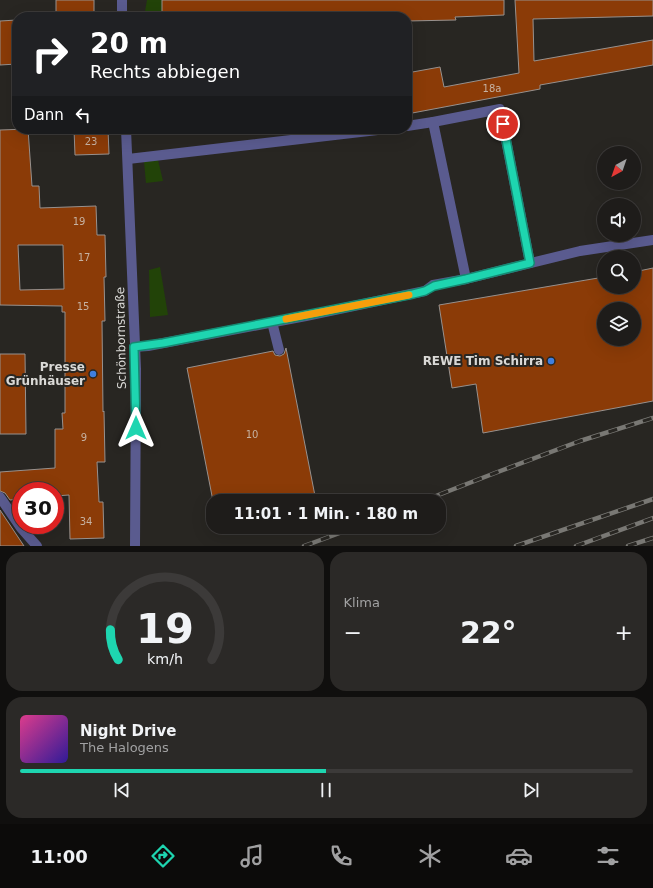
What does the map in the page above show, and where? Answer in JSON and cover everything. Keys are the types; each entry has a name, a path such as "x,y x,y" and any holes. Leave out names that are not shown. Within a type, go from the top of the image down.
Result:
{"street":[{"path":"122,0 122,12"},
{"path":"123,12 126,0"},
{"path":"412,125 500,108 530,263"},
{"path":"433,122 466,279"},
{"name":"Schönbornstraße","path":"126,134 136,369 135,546"},
{"path":"128,159 343,134"},
{"path":"134,347 272,322 425,291 434,286 580,251 653,240"},
{"path":"272,322 279,350"},
{"path":"0,497 21,528 37,546"}],"green space":[{"path":"147,0 162,0 162,12 145,12"},
{"path":"158,160 163,181 146,183 144,162"},
{"path":"160,267 168,315 150,317 149,270"}],"building":[{"path":"56,0 94,0 94,12 56,12"},
{"path":"162,0 504,0 504,15 455,17 456,20 412,21 412,12 162,12"},
{"path":"515,0 653,0 653,16 533,19 534,61 653,40 653,65 540,85 540,89 412,113 412,72 440,67 444,87 519,73"},
{"path":"12,20 12,64 0,65 0,21"},
{"path":"0,130 12,130 12,134 28,134 32,186 39,186 40,208 96,206 97,235 105,235 105,321 102,321 105,462 97,462 99,502 103,502 104,538 70,539 69,495 64,495 64,482 12,482 12,500 10,500 5,493 0,491 0,472 55,468 55,429 63,429 62,413 65,413 65,312 62,312 62,306 0,305","holes":["18,245 63,245 64,289 20,290"]},
{"path":"74,134 108,134 109,154 75,155"},
{"name":"REWE Tim Schirra","path":"653,268 653,401 483,433 476,384 452,388 439,305 597,278 597,294 641,294 641,271"},
{"path":"286,348 315,494 212,494 187,368 273,351 275,355 280,356 284,354"},
{"path":"0,354 25,354 26,434 0,434"},
{"path":"0,510 12,528 12,534 16,534 24,546 0,546"}],"railway":[{"path":"441,494 580,441 653,418"},
{"path":"516,546 653,499"},
{"path":"576,546 653,518"},
{"path":"304,546 337,534"},
{"path":"628,546 653,538"}],"slow traffic":[{"path":"286,319 409,295"}],"place":[{"name":"REWE Tim Schirra","path":"551,361"},
{"name":"Presse Grünhäuser","path":"93,374"}],"route":[{"path":"136,428 136,369 134,347 148,346 378,301 425,291 434,286 530,263 503,124"}]}
